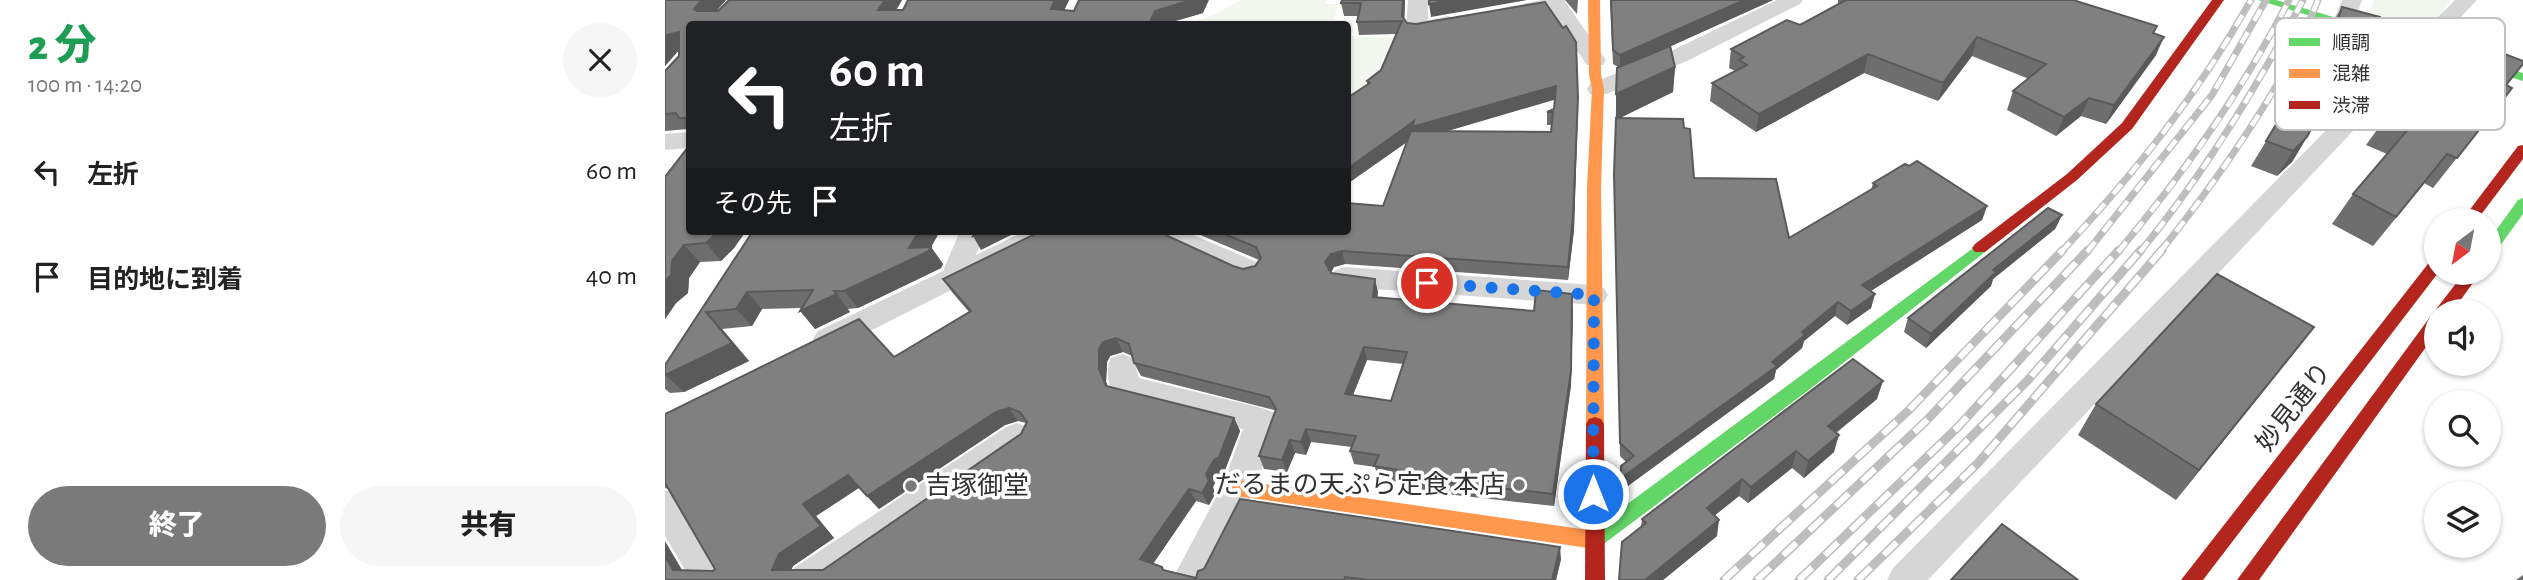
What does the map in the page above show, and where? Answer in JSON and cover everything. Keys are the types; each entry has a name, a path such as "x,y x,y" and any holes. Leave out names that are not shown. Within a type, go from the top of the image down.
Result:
{"street":[{"path":"1418,0 1417,28 1467,19"},
{"path":"1594,0 1598,89 1594,188 1595,580"},
{"path":"1598,89 1679,56 1793,0"},
{"path":"1238,488 1594,540 2072,177 2127,126 2218,0"},
{"path":"2264,0 2326,18"},
{"path":"2345,18 2352,0"},
{"path":"2450,18 2467,0"},
{"path":"1492,15 1554,2 1595,60"},
{"path":"2505,72 2523,77"},
{"path":"1905,580 2343,130"},
{"path":"665,142 686,141"},
{"path":"2478,208 2523,149"},
{"path":"2501,235 2523,203"},
{"path":"955,277 971,235"},
{"path":"798,353 1040,235"},
{"path":"1168,235 1249,270"},
{"path":"1345,277 1594,295"},
{"name":"妙見通り","path":"2192,580 2424,280"},
{"path":"2247,580 2424,337"},
{"path":"1122,366 1125,387 1262,421 1238,488 1190,580"},
{"path":"806,580 1017,436"},
{"path":"665,505 710,580"}],"shaded area":[{"path":"1241,0 1326,0 1325,4 1338,4 1334,20 1355,21 1351,36 1351,21 1195,21 1214,15"},
{"path":"2374,0 2451,0 2438,18 2368,18"},
{"path":"1351,36 1393,38 1370,87 1351,98"}],"building":[{"path":"665,0 702,0 694,9 718,11 729,0 885,0 878,10 903,10 908,0 1055,0 1051,9 1074,11 1079,0 1191,0 1155,11 1150,21 686,21 686,118 679,118 676,113 665,114 665,71 679,56 679,32 665,37"},
{"path":"1342,0 1403,0 1402,16 1407,23 1416,24 1545,2 1576,42 1578,98 1568,267 1342,251 1331,254 1325,262 1331,273 1375,279 1373,297 1534,311 1536,290 1572,294 1571,371 1553,494 1416,479 1417,473 1374,466 1379,455 1350,451 1356,436 1306,429 1301,442 1290,440 1282,460 1259,456 1276,409 1269,397 1134,363 1129,344 1116,338 1103,342 1099,349 1099,369 1106,386 1234,418 1219,457 1214,460 1206,474 1209,481 1202,493 1189,489 1140,559 1162,567 1163,570 1196,578 1198,571 1204,569 1240,499 1560,547 1552,580 1369,580 1345,577 1344,580 665,580 665,556 673,570 715,569 665,483 665,414 859,319 894,357 971,311 943,279 1033,235 1166,235 1243,269 1255,266 1261,258 1256,247 1227,235 1351,235 1351,203 1383,206 1411,131 1551,132 1553,112 1547,112 1554,109 1556,86 1412,127 1414,121 1351,166 1351,95 1370,83 1367,81 1381,70 1402,21 1357,22 1361,3 1341,3","holes":["1364,347 1407,352 1391,401 1345,394","1009,408 1020,412 1027,422 1021,434 823,570 772,570 779,554 821,526 803,504 848,475 867,496 996,412"]},
{"path":"1429,0 1452,0 1429,4"},
{"path":"1611,0 1744,0 1620,55 1613,50"},
{"path":"1846,0 2073,0 2157,26 2153,33 2164,37 2114,105 2089,98 2064,117 2013,91 2046,64 1977,37 1943,83 1868,54 1759,114 1712,83 1747,65 1739,60 1744,57 1731,49 1787,20 1800,25"},
{"path":"2342,7 2380,17 2380,18 2338,18"},
{"path":"1670,46 1675,67 1616,94 1617,68"},
{"path":"2505,54 2523,61 2506,85 2512,88 2505,97"},
{"path":"1616,118 1683,119 1684,128 1690,129 1694,178 1776,179 1789,238 1877,186 1873,183 1905,164 1909,166 1917,161 1987,206 1862,285 1875,294 1851,311 1838,302 1802,332 1805,335 1772,362 1777,366 1621,478 1621,466 1634,456 1620,443 1614,174"},
{"path":"2275,126 2275,130 2311,130 2293,151 2266,141"},
{"path":"2408,130 2479,130 2457,158 2447,154 2396,217 2353,194"},
{"path":"686,150 686,235 715,235 706,243 684,245 672,261 671,275 665,281 665,177"},
{"path":"2048,208 2062,215 1993,270 1996,272 1931,334 1908,318"},
{"path":"750,235 917,235 909,248 931,247 929,251 844,291 834,291 837,294 800,311 813,290 747,292 736,309 706,312 732,343 665,375 665,365"},
{"path":"2217,274 2314,327 2199,470 2096,404"},
{"path":"1853,359 1883,381 1828,426 1839,435 1808,461 1796,451 1751,487 1742,479 1707,508 1719,520 1645,580 1619,579 1622,542 1646,523 1642,519"},
{"path":"2002,524 2078,580 1951,580"}],"railway":[{"path":"2061,252 2164,132 2210,68 2251,0"},
{"path":"2087,252 2212,95 2266,0"},
{"path":"2279,18 2289,0"},
{"path":"2293,18 2303,0"},
{"path":"2310,18 2318,0"},
{"path":"2118,252 2211,131 2275,26"},
{"path":"2140,252 2186,192 2228,130 2275,51"},
{"path":"2160,252 2212,184 2275,87"},
{"path":"1724,580 1908,411 2063,250"},
{"path":"1757,580 1925,422 2088,250"},
{"path":"1799,580 1958,427 2119,250"},
{"path":"1828,580 2028,380 2141,250"},
{"path":"1858,580 1978,463 2162,250"}],"traffic: fast":[{"path":"2264,0 2325,18"},
{"path":"2505,72 2523,77"},
{"path":"2501,233 2523,203"},
{"path":"1588,539 1594,540 1804,384 1980,248"}],"traffic: slow":[{"path":"1594,0 1595,75 1598,89 1594,188 1595,424"},
{"path":"1238,488 1588,539"}],"traffic: jam":[{"path":"1980,248 2072,177 2127,126 2218,0"},
{"path":"2478,208 2523,149"},
{"path":"2191,580 2424,279"},
{"path":"2453,299 2463,285"},
{"path":"2247,580 2424,337"},
{"path":"1595,424 1595,580"}],"place":[{"name":"だるまの天ぷら定食 本店","path":"1519,485"},
{"name":"吉塚御堂","path":"911,486"}],"route":[{"path":"1427,283 1594,295 1593,494"}]}
